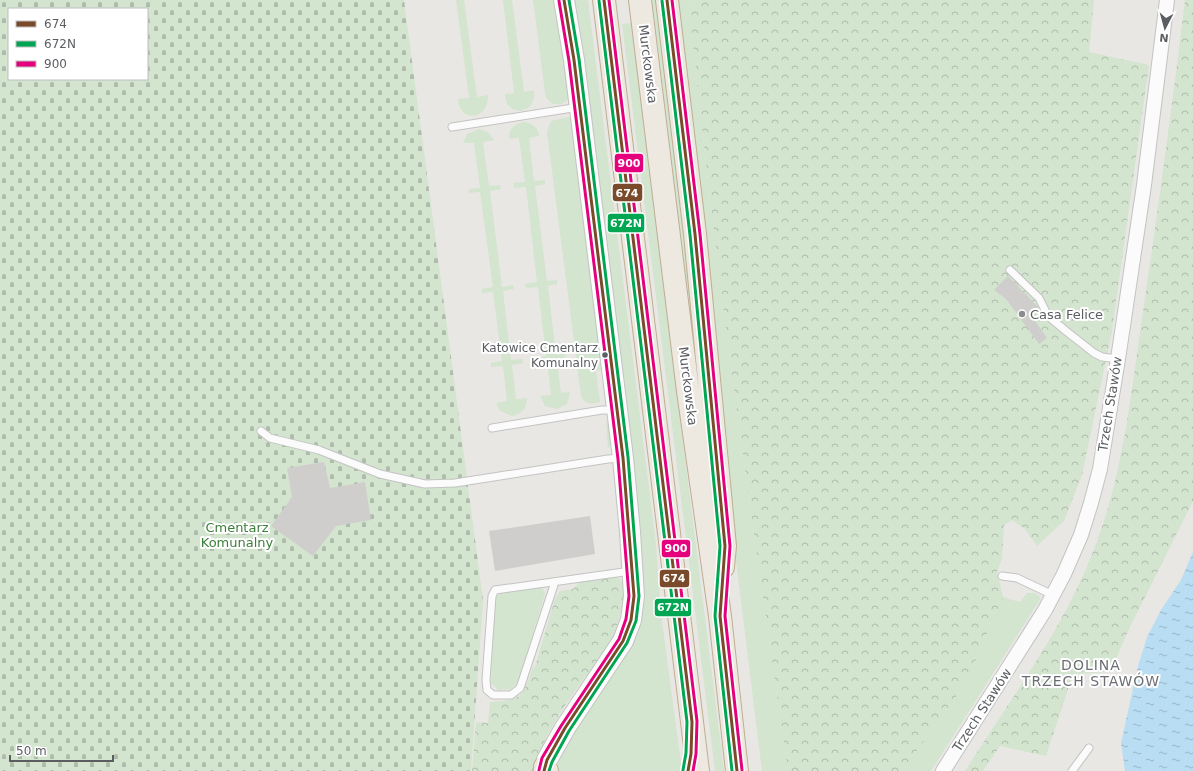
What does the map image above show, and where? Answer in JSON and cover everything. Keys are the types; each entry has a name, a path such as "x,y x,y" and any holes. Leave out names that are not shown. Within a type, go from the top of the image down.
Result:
{"highway":[{"path":"604,0 698,771"},
{"name":"Murckowska","path":"640,0 688,391 720,616 737,771"},
{"path":"666,0 695,234 725,546 720,616"},
{"path":"688,771 691,754 692,722"}],"street":[{"path":"545,770 565,728 618,650 628,632 633,608 633,571 623,458 580,107 564,0"},
{"name":"Trzech Stawów","path":"943,771 1046,610 1081,535 1091,503 1100,469 1118,359 1144,185 1167,0"}],"lane":[{"path":"452,127 580,107"},
{"path":"1010,270 1038,298 1048,316 1102,357 1118,359"},
{"path":"492,428 602,410 617,410"},
{"path":"262,431 270,438 319,450 380,474 425,484 454,483 608,459 623,458"},
{"path":"555,582 520,688 511,695 493,695 487,690 486,680 492,592 495,590 633,571"},
{"path":"1002,576 1017,578 1053,595"},
{"path":"1072,771 1089,748"}],"green space":[{"name":"Cmentarz Komunalny","path":"0,0 404,0 483,600 471,771 0,771"},
{"path":"456,0 464,0 477,97 488,95 487,104 484,110 474,116 463,112 458,99 469,98"},
{"path":"503,0 512,0 524,92 534,90 534,99 531,105 521,111 510,107 506,102 505,94 514,93"},
{"path":"533,0 557,0 569,99 562,104 553,104 546,98"},
{"path":"571,0 588,0 656,544 661,613 681,764 680,771 557,771 559,755 636,632"},
{"path":"652,0 657,0 685,219 691,296 688,295"},
{"path":"674,0 689,0 709,193 721,290 788,771 762,771 720,431"},
{"path":"689,0 1094,0 1089,52 1149,65 1112,331 1082,475 1064,521 1037,546 1025,529 1012,520 1004,525 1002,559 997,572 1003,597 966,683 902,771 788,771 721,290 709,193"},
{"path":"1185,0 1193,0 1193,501 1130,627 1110,672 1073,674 1046,756 1000,746 983,771 965,771 1051,637 1066,610 1093,552 1111,497 1124,440 1133,383"},
{"path":"631,23 724,771 715,771 622,24"},
{"path":"569,117 572,119 605,369 596,371 600,402 594,403 586,402 581,396 547,132 551,121"},
{"path":"524,122 530,123 534,126 538,131 539,136 529,138 534,181 545,180 545,184 535,186 547,281 557,280 557,284 548,286 556,355 565,354 565,358 557,360 561,393 570,392 567,404 557,409 545,406 540,396 551,395 547,361 536,362 535,358 546,356 538,287 526,288 525,284 537,282 526,187 514,188 514,183 525,182 519,138 509,139 511,129 517,124"},
{"path":"479,129 488,132 494,140 483,142 489,186 500,185 501,189 490,191 502,287 513,285 514,289 503,291 511,360 522,359 523,363 512,365 516,399 527,398 527,402 525,408 521,412 512,416 500,411 496,403 507,401 503,366 491,367 491,363 502,361 493,292 482,293 482,289 493,287 480,192 469,193 469,189 480,188 474,143 463,143 467,134"},
{"path":"606,421 609,425 611,444 608,448"},
{"path":"615,577 621,580 624,587 624,596 613,637 556,720 539,753 533,771 472,771 476,722 488,723 490,702 515,698 523,691 533,667 535,667 555,599 560,591 573,589 581,581"},
{"path":"542,587 545,594 518,682 511,689 498,690 491,683 495,598 501,593"},
{"path":"1027,593 1035,593 1041,598 931,771 902,771 966,683 1003,597 1020,602"}],"water":[{"path":"1193,552 1193,771 1125,771 1121,743 1138,666 1147,637 1161,610 1181,580"}],"building":[{"path":"1008,276 1038,307 1031,315 1047,338 1039,344 1006,299 994,290"},
{"path":"324,462 330,488 365,482 371,520 336,526 313,556 271,526 292,497 287,468"},
{"path":"590,516 595,554 495,571 489,531"}],"transit line":[{"name":"674","path":"544,771 547,760 565,728 623,641 631,620 634,596 623,458 574,60 564,0"},
{"name":"672N","path":"549,771 552,762 569,731 627,643 636,621 639,596 628,457 579,59 569,0"},
{"name":"674","path":"604,0 692,722 691,754 688,771"},
{"name":"900","path":"609,0 697,721 696,754 693,771"},
{"name":"674","path":"667,0 695,234 725,546 720,616 737,771"},
{"name":"900","path":"672,0 700,234 730,546 725,616 742,770"},
{"name":"900","path":"539,770 542,758 561,726 619,639 626,619 629,596 618,459 569,61 559,1"},
{"name":"672N","path":"599,1 687,722 686,753 683,770"},
{"name":"672N","path":"662,1 690,235 720,546 715,616 732,771"}],"place":[{"name":"Casa Felice","path":"1022,314"},
{"name":"Katowice Cmentarz Komunalny","path":"605,355"}],"district":[{"name":"DOLINA TRZECH STAWÓW","path":"1091,674"}]}
